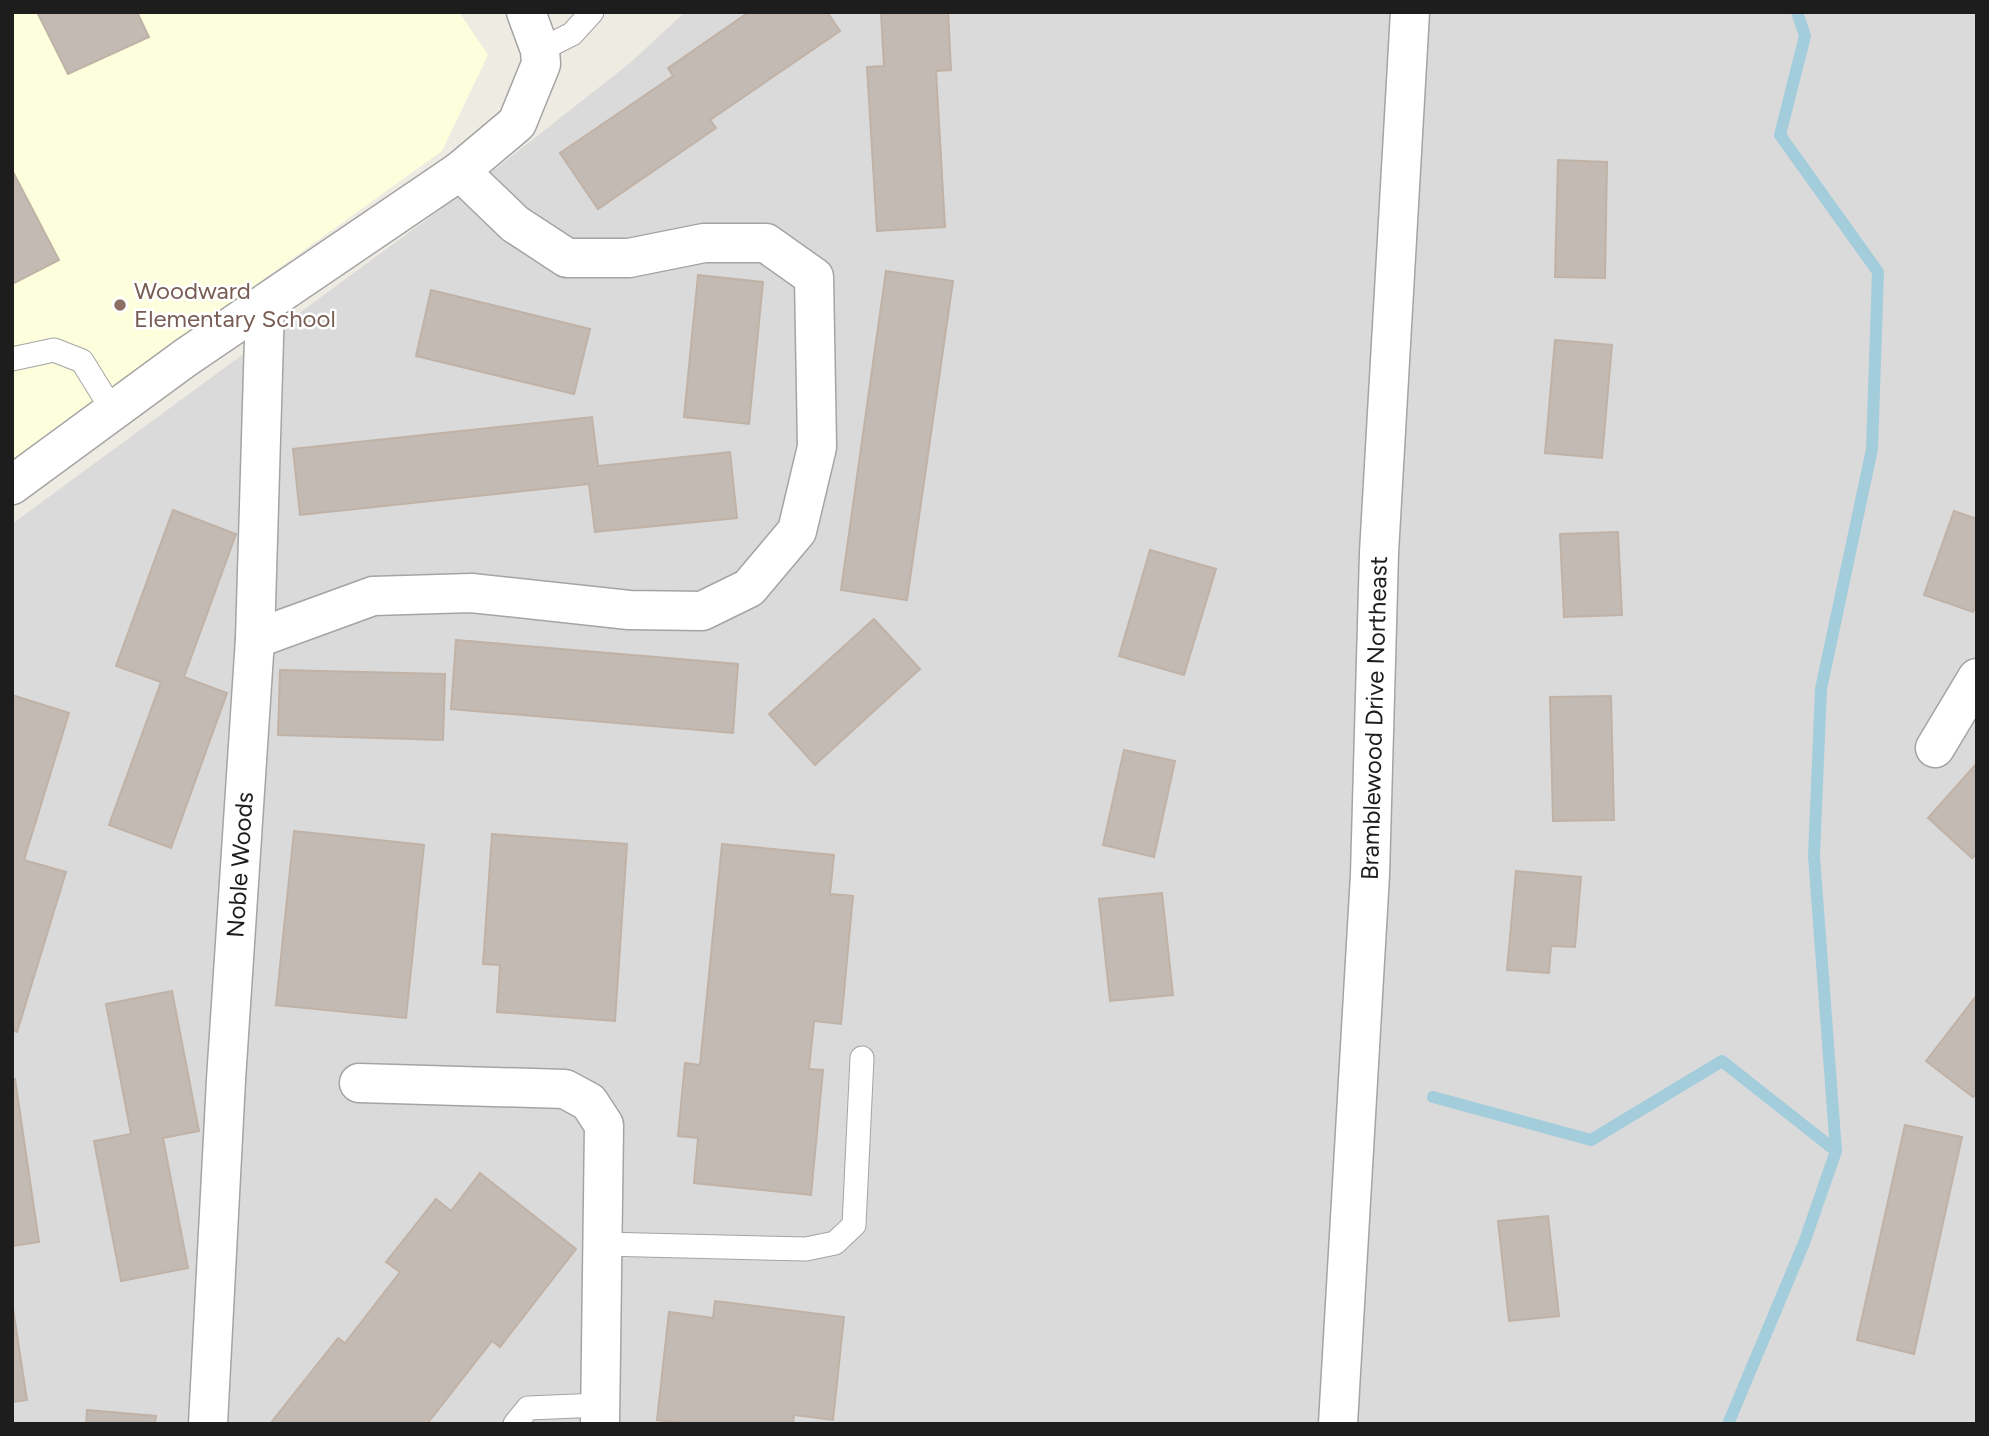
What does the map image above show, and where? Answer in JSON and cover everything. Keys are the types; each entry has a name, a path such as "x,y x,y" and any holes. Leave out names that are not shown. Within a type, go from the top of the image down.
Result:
{"street":[{"path":"12,485 113,411 460,171 517,123 541,64 540,50 526,12"},
{"name":"Bramblewood Drive Northeast","path":"1338,1424 1370,875 1379,553 1410,12"},
{"path":"255,639 373,596 471,593 629,610 702,611 750,588 797,531 817,447 814,277 766,243 704,243 629,258 567,258 515,224 460,171"},
{"name":"Noble Woods","path":"208,1424 226,1080 255,639 265,305"},
{"path":"1935,748 1977,678"},
{"path":"359,1083 565,1089 589,1102 604,1125 600,1414"}],"lane":[{"path":"540,50 572,34 592,12"},
{"path":"12,359 54,350 82,361 113,411"},
{"path":"602,1244 806,1248 835,1243 854,1226 862,1058"},
{"path":"515,1424 528,1408 600,1414"}],"shaded area":[{"name":"Woodward Elementary School","path":"12,12 459,12 488,55 442,151 12,460"},
{"path":"685,12 1977,12 1977,1424 12,1424 12,524 498,167 630,63"}],"building":[{"path":"37,12 137,12 149,37 68,74"},
{"path":"749,12 827,12 840,31 710,120 716,128 598,209 560,153 673,76 668,68"},
{"path":"881,12 948,12 951,70 936,71 945,227 877,231 867,67 884,66"},
{"path":"1558,160 1607,162 1605,278 1555,277"},
{"path":"12,170 59,260 12,284"},
{"path":"886,271 953,281 907,600 841,590"},
{"path":"698,275 763,282 749,424 684,417"},
{"path":"431,290 590,329 574,394 416,356"},
{"path":"1555,340 1612,345 1602,458 1545,453"},
{"path":"592,417 598,466 730,452 737,518 595,532 589,484 300,515 293,449"},
{"path":"173,510 236,534 184,677 227,693 171,848 109,825 161,682 116,666"},
{"path":"1954,511 1977,519 1977,603 1973,612 1924,595"},
{"path":"1618,532 1622,615 1564,617 1560,534"},
{"path":"1150,550 1216,569 1184,675 1119,656"},
{"path":"874,619 920,669 815,765 769,714"},
{"path":"456,640 738,664 733,733 451,709"},
{"path":"280,670 445,674 443,740 278,735"},
{"path":"12,695 69,713 24,860 66,872 17,1032 12,1030"},
{"path":"1611,696 1614,820 1553,821 1550,697"},
{"path":"1124,750 1175,761 1154,857 1103,845"},
{"path":"1977,763 1977,853 1972,858 1928,818"},
{"path":"294,831 424,845 406,1018 276,1005"},
{"path":"492,834 627,844 615,1021 497,1012 500,965 483,964"},
{"path":"722,844 834,855 830,894 853,896 841,1024 814,1021 809,1069 823,1070 811,1195 694,1183 698,1138 678,1136 685,1063 700,1065"},
{"path":"1516,871 1581,877 1575,947 1551,946 1549,973 1507,970"},
{"path":"1162,893 1173,995 1110,1001 1099,899"},
{"path":"172,991 199,1131 163,1138 188,1268 121,1281 94,1141 131,1134 106,1004"},
{"path":"1977,995 1977,1093 1973,1097 1926,1061"},
{"path":"15,1079 39,1242 12,1246 12,1080"},
{"path":"1905,1125 1962,1137 1914,1354 1857,1340"},
{"path":"480,1173 576,1249 500,1347 492,1341 427,1424 270,1424 338,1338 345,1343 400,1272 386,1262 436,1199 451,1211"},
{"path":"1548,1216 1559,1316 1509,1321 1498,1221"},
{"path":"715,1301 844,1317 833,1420 794,1415 793,1424 692,1424 657,1420 669,1312 713,1318"},
{"path":"12,1302 27,1400 12,1402"},
{"path":"87,1410 156,1416 155,1424 86,1424"}],"waterway":[{"path":"1797,12 1805,36 1780,135 1878,272 1872,449 1821,689 1814,856 1836,1151"},
{"path":"1433,1097 1591,1140 1722,1061 1836,1151 1804,1243 1728,1424"}],"place":[{"name":"Woodward Elementary School","path":"120,305"}]}
